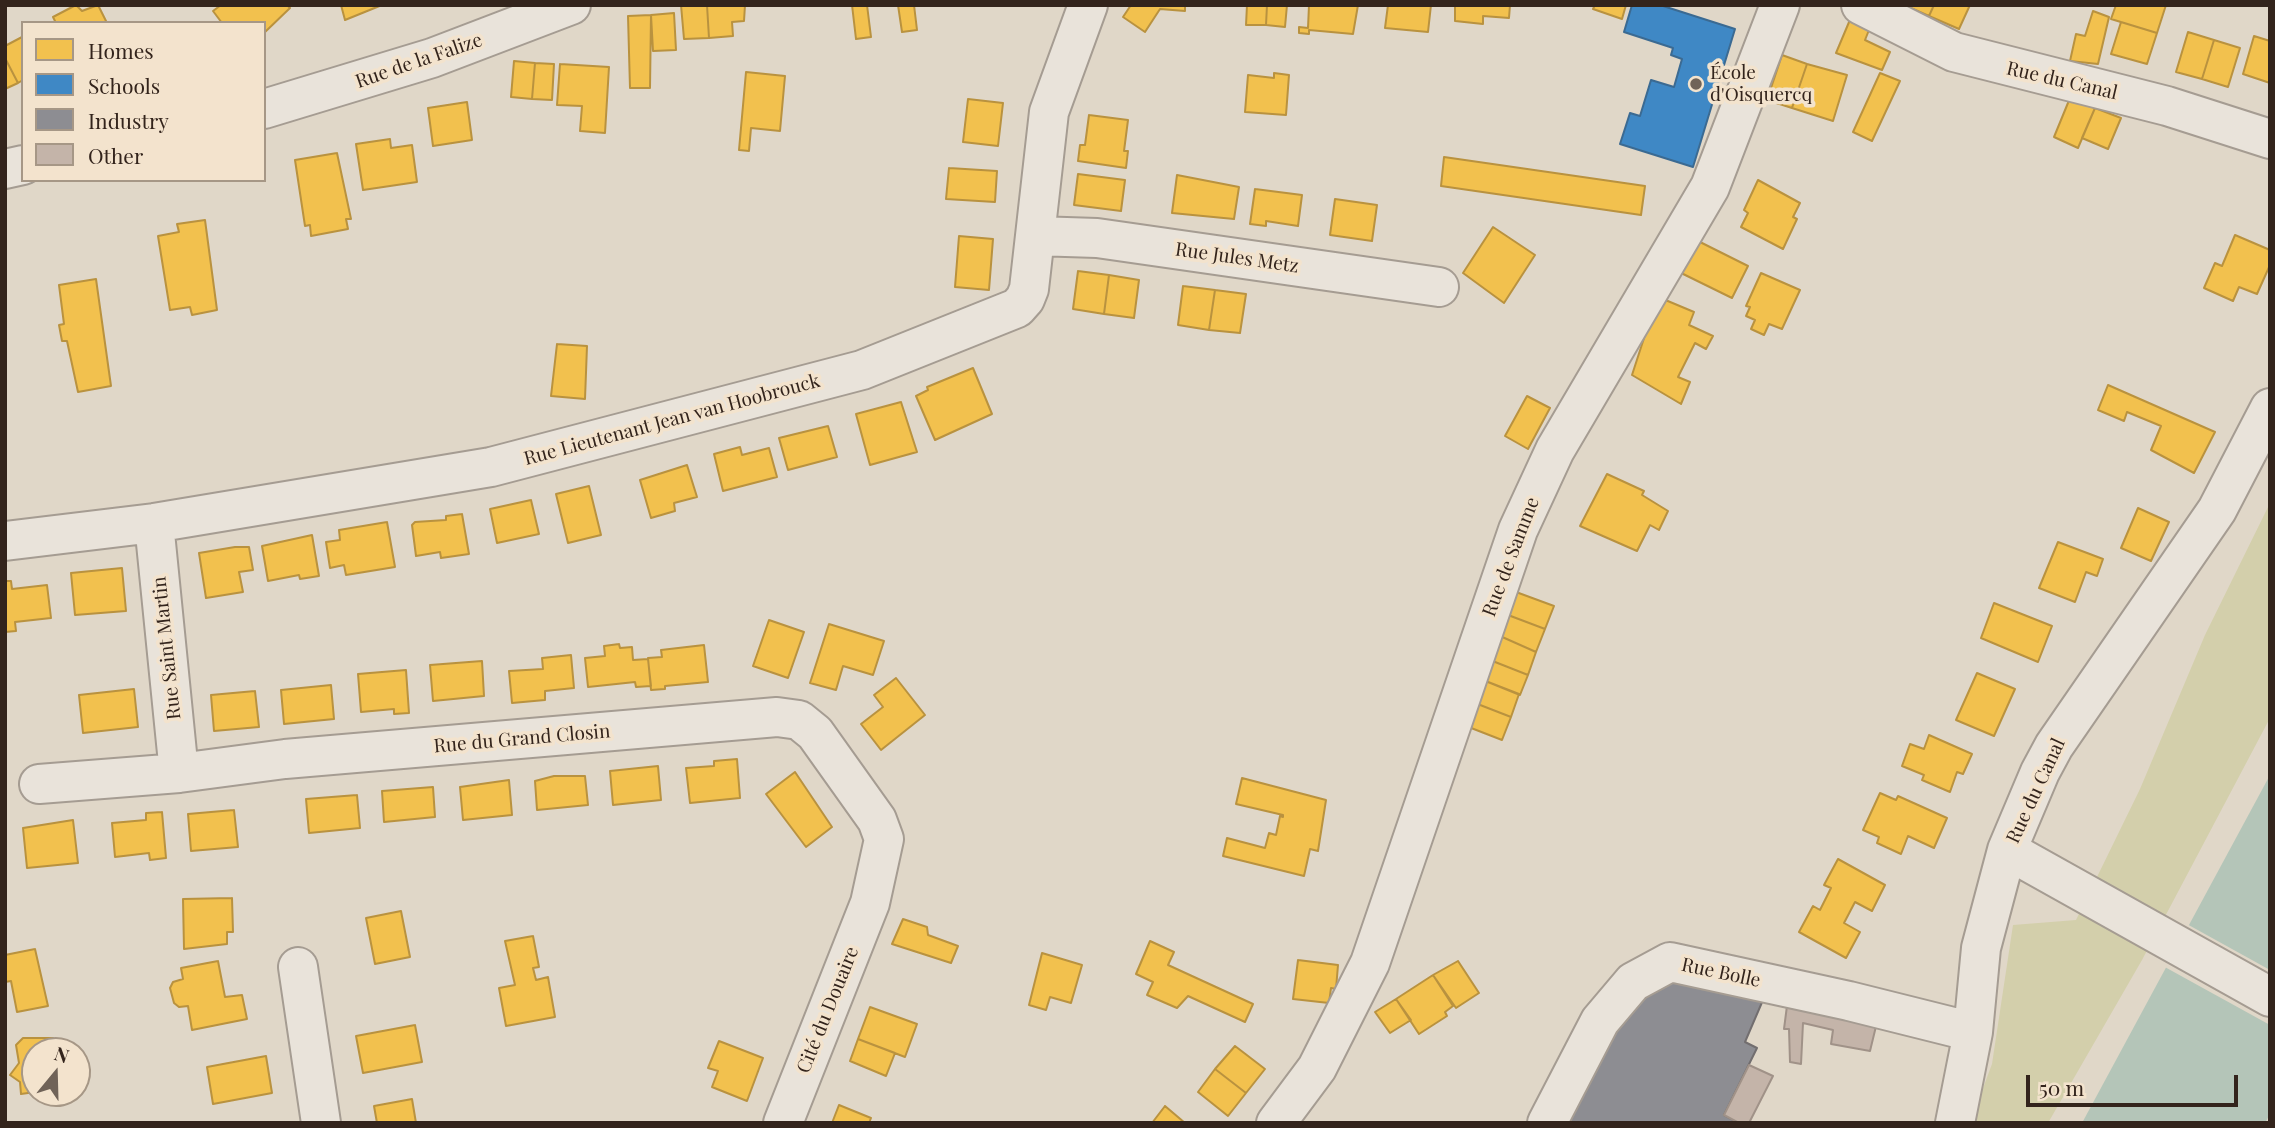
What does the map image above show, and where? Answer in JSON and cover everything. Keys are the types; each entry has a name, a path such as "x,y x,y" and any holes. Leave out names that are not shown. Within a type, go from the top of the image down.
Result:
{"street":[{"name":"Rue de la Falize","path":"266,108 432,58 571,5"},
{"name":"Rue Lieutenant Jean van Hoobrouck","path":"5,541 154,523 491,467 862,370 1017,308 1025,299 1028,289 1049,112 1088,5"},
{"name":"Rue de Samme","path":"1276,1123 1317,1068 1370,964 1518,530 1562,439 1710,187 1780,5"},
{"name":"Rue du Canal","path":"1861,5 1954,52 2167,106 2270,139"},
{"name":"Rue Jules Metz","path":"1034,236 1097,238 1439,288"},
{"name":"Rue du Canal","path":"2270,408 2217,510 2054,746 2007,850 2270,998"},
{"name":"Rue Saint Martin","path":"154,523 179,773"},
{"name":"Rue du Grand Closin","path":"39,784 179,773 340,754 777,718 799,720 815,733 877,820 884,839 871,896"},
{"path":"1955,1123 1973,1032 1981,948 2007,850"},
{"name":"Cité du Douaire","path":"783,1123 871,896"},
{"name":"Rue Bolle","path":"1547,1123 1600,1021 1633,982 1670,962 1849,1000 1973,1032"},
{"path":"298,967 321,1123"}],"shaded area":[{"path":"2270,503 2270,718 2142,960 2048,1123 1970,1123 1992,1064 2013,925 2076,920 2140,789 2205,635"},
{"path":"2270,775 2270,1114 2265,1123 2082,1123"}],"pier":[{"path":"2185,923 2270,970 2270,1025 2163,966"}],"building: Homes":[{"path":"76,5 82,11 98,5 106,21 55,21 53,17"},
{"path":"221,5 287,5 290,8 266,31 266,21 220,21 213,11"},
{"path":"341,5 382,5 345,20"},
{"path":"681,5 707,5 709,38 684,39"},
{"path":"707,5 745,5 744,21 732,22 733,36 709,38"},
{"path":"852,5 867,5 871,37 856,39"},
{"path":"898,5 914,5 917,30 902,32"},
{"path":"1131,5 1185,5 1185,11 1160,9 1145,32 1123,17"},
{"path":"1247,5 1267,5 1266,25 1246,25"},
{"path":"1267,5 1287,5 1285,27 1266,25"},
{"path":"1309,5 1358,5 1353,34 1309,30 1309,34 1299,33 1299,27 1308,28"},
{"path":"1388,5 1431,5 1428,32 1385,28"},
{"path":"1455,5 1510,5 1509,18 1483,16 1483,24 1455,21"},
{"path":"1595,5 1626,5 1622,19 1593,9"},
{"path":"1904,5 1934,5 1929,16"},
{"path":"1934,5 1970,5 1959,29 1929,16"},
{"path":"2116,5 2166,5 2157,33 2111,19"},
{"path":"2093,11 2109,17 2098,64 2070,61 2076,34 2085,36"},
{"path":"674,13 676,50 653,51 651,15"},
{"path":"651,15 650,88 630,88 628,16"},
{"path":"1852,15 1871,25 1865,40 1890,52 1882,70 1836,53"},
{"path":"2121,22 2157,33 2147,64 2111,54"},
{"path":"2188,32 2214,40 2202,79 2176,72"},
{"path":"2254,36 2270,41 2270,83 2243,74"},
{"path":"21,38 21,81 18,83 5,58 5,46"},
{"path":"2214,40 2240,48 2228,87 2202,79"},
{"path":"1782,55 1807,64 1792,108 1767,100"},
{"path":"5,58 18,83 5,89"},
{"path":"514,61 535,63 532,99 511,97"},
{"path":"535,63 554,64 552,100 532,99"},
{"path":"560,64 609,67 605,133 580,131 582,106 557,105"},
{"path":"1807,64 1847,75 1833,121 1792,108"},
{"path":"746,72 785,76 780,131 751,128 749,151 739,150"},
{"path":"1274,73 1289,75 1286,115 1245,112 1248,75 1274,78"},
{"path":"1880,73 1900,81 1872,141 1853,132"},
{"path":"2070,98 2095,108 2078,148 2054,137"},
{"path":"968,99 1003,103 998,146 963,142"},
{"path":"467,102 472,140 433,146 428,108"},
{"path":"2095,108 2121,118 2108,149 2082,138"},
{"path":"1089,115 1128,120 1124,151 1128,151 1126,168 1078,161 1080,145 1085,145"},
{"path":"390,139 391,148 412,145 417,182 363,190 356,144"},
{"path":"337,153 351,219 346,219 348,229 311,236 310,225 305,226 295,160"},
{"path":"1444,157 1645,186 1641,215 1441,186"},
{"path":"949,168 997,171 995,202 946,199"},
{"path":"1078,174 1125,180 1121,211 1074,205"},
{"path":"1177,175 1239,187 1234,219 1172,213"},
{"path":"1758,180 1800,203 1793,217 1797,219 1783,249 1741,227 1748,213 1744,210"},
{"path":"1255,189 1302,195 1298,226 1266,221 1266,226 1250,224"},
{"path":"1335,199 1377,205 1372,241 1330,235"},
{"path":"205,220 217,310 192,315 190,307 170,310 158,236 179,232 177,224"},
{"path":"1493,227 1535,255 1504,303 1463,273"},
{"path":"2235,235 2270,250 2270,265 2257,294 2239,287 2233,301 2204,288 2215,263 2222,266"},
{"path":"959,236 993,239 989,290 955,287"},
{"path":"1692,238 1748,266 1732,298 1675,270"},
{"path":"1078,271 1109,275 1104,314 1073,309"},
{"path":"1761,273 1800,290 1782,329 1769,324 1764,335 1751,329 1755,320 1746,316 1750,307 1746,306"},
{"path":"1109,275 1139,280 1134,318 1104,314"},
{"path":"96,279 111,386 78,392 67,341 62,341 59,325 64,324 59,285"},
{"path":"1183,286 1215,290 1209,330 1178,325"},
{"path":"1215,290 1246,294 1240,333 1209,330"},
{"path":"1663,299 1694,312 1689,325 1713,336 1706,349 1695,343 1678,377 1690,382 1681,404 1632,375 1646,332"},
{"path":"557,344 587,346 585,399 551,396"},
{"path":"973,368 992,414 935,440 916,396 928,390 927,387"},
{"path":"2108,385 2215,432 2194,473 2151,450 2161,426 2127,412 2124,421 2098,410"},
{"path":"1527,396 1550,408 1528,449 1505,436"},
{"path":"901,402 917,452 870,465 856,414"},
{"path":"828,426 837,457 788,470 779,438"},
{"path":"740,447 742,455 769,448 777,477 723,491 714,454"},
{"path":"687,465 697,497 674,503 675,511 651,518 640,480"},
{"path":"1607,474 1644,491 1642,495 1668,511 1659,530 1650,525 1637,551 1580,526"},
{"path":"589,486 601,535 568,543 556,494"},
{"path":"531,500 539,534 497,543 490,509"},
{"path":"2138,508 2169,522 2151,561 2121,548"},
{"path":"462,514 469,554 441,558 440,552 416,556 412,525 415,522 446,520 446,516"},
{"path":"387,522 395,567 346,575 344,565 330,568 326,542 340,540 339,530"},
{"path":"312,535 319,576 300,579 299,575 268,581 262,546"},
{"path":"2058,542 2103,559 2097,576 2086,572 2075,602 2039,588"},
{"path":"249,547 253,570 239,572 243,592 206,598 199,553"},
{"path":"122,568 126,611 75,615 71,573"},
{"path":"5,581 11,581 12,589 47,585 51,618 15,622 16,631 5,632"},
{"path":"1516,592 1554,606 1545,629 1508,615"},
{"path":"1994,603 2052,626 2038,662 1981,638"},
{"path":"1508,615 1545,629 1536,652 1500,636"},
{"path":"769,620 804,632 788,678 753,666"},
{"path":"829,624 884,641 873,675 843,666 836,690 810,683"},
{"path":"1500,636 1536,652 1528,675 1490,660"},
{"path":"619,644 620,648 632,647 633,660 648,659 651,686 636,687 635,682 588,687 585,658 605,656 604,646"},
{"path":"704,645 708,682 651,690 648,658 662,657 661,650"},
{"path":"571,655 574,688 545,691 545,700 512,703 509,671 543,669 542,658"},
{"path":"1490,660 1528,675 1520,695 1483,680"},
{"path":"482,661 484,696 433,701 430,665"},
{"path":"406,670 409,713 394,714 394,709 361,712 358,674"},
{"path":"1977,673 2015,689 1994,736 1956,720"},
{"path":"896,678 925,715 881,750 861,724 883,707 874,695"},
{"path":"1483,680 1519,694 1511,717 1475,703"},
{"path":"331,685 334,719 284,724 281,690"},
{"path":"134,689 138,727 83,733 79,695"},
{"path":"255,691 259,727 214,731 211,695"},
{"path":"1475,703 1511,717 1502,740 1466,726"},
{"path":"1929,735 1972,754 1963,774 1957,772 1950,792 1922,780 1924,775 1902,766 1910,744 1924,749"},
{"path":"737,759 740,798 690,803 686,768 714,766 714,761"},
{"path":"658,766 661,800 613,805 610,771"},
{"path":"795,772 832,827 806,847 766,794"},
{"path":"554,776 585,776 588,805 537,810 535,781"},
{"path":"1242,778 1326,800 1318,851 1310,849 1304,876 1223,856 1227,838 1265,848 1269,833 1276,835 1280,816 1283,817 1283,815 1236,804"},
{"path":"509,780 512,815 463,820 460,787"},
{"path":"433,787 435,817 384,822 382,791"},
{"path":"1880,793 1896,800 1898,796 1947,818 1934,848 1908,836 1901,854 1877,843 1879,837 1863,830"},
{"path":"357,795 360,828 309,833 306,799"},
{"path":"234,810 238,847 191,851 188,814"},
{"path":"162,812 166,858 150,860 149,853 115,857 112,823 146,820 146,813"},
{"path":"73,820 78,863 27,868 23,828"},
{"path":"1838,859 1885,885 1872,911 1855,902 1844,923 1860,932 1846,958 1799,932 1813,906 1820,910 1831,888 1824,885"},
{"path":"232,898 233,932 227,932 227,944 184,949 183,899"},
{"path":"401,911 410,957 375,964 366,918"},
{"path":"903,919 927,927 928,935 958,946 951,963 892,944"},
{"path":"533,936 539,967 533,968 536,980 548,977 555,1017 506,1026 499,988 515,985 505,941"},
{"path":"1150,941 1174,952 1168,965 1253,1004 1245,1022 1188,996 1177,1008 1147,995 1153,982 1136,974"},
{"path":"35,949 48,1006 17,1012 11,981 5,982 5,955"},
{"path":"1042,953 1082,965 1071,1003 1050,997 1046,1010 1029,1005"},
{"path":"1298,960 1338,965 1336,989 1331,988 1329,1003 1293,999"},
{"path":"218,961 225,997 242,995 247,1019 192,1030 188,1006 179,1007 174,1003 170,988 173,982 183,979 181,968"},
{"path":"1458,961 1479,993 1456,1008 1433,975"},
{"path":"1433,975 1453,1006 1445,1012 1447,1016 1419,1034 1396,999"},
{"path":"1396,999 1411,1020 1390,1033 1375,1012"},
{"path":"870,1007 917,1024 905,1057 858,1039"},
{"path":"415,1025 422,1062 363,1073 356,1036"},
{"path":"858,1039 895,1053 886,1076 850,1061"},
{"path":"21,1040 21,1094 20,1082 10,1075 19,1063 16,1045"},
{"path":"719,1041 763,1058 747,1101 712,1087 718,1071 708,1068"},
{"path":"1235,1046 1265,1069 1246,1093 1215,1069"},
{"path":"266,1056 272,1093 213,1104 207,1067"},
{"path":"1215,1069 1246,1093 1228,1116 1198,1092"},
{"path":"412,1099 416,1123 377,1123 374,1106"},
{"path":"839,1105 871,1118 869,1123 832,1123"},
{"path":"1165,1106 1185,1123 1152,1123"}],"building: Schools":[{"name":"École d'Oisquercq","path":"1632,5 1660,5 1735,29 1693,167 1620,144 1630,113 1640,116 1651,80 1674,87 1682,59 1671,55 1673,48 1624,32"}],"building: Industry":[{"path":"1679,981 1763,1000 1745,1042 1757,1048 1724,1115 1739,1123 1565,1123 1634,1000 1646,988"}],"building: Other":[{"path":"1788,998 1878,1018 1870,1051 1831,1044 1833,1030 1803,1023 1801,1064 1790,1062 1789,1029 1784,1029"},
{"path":"1749,1065 1773,1076 1749,1123 1739,1123 1724,1115"}],"place":[{"name":"École d'Oisquercq","path":"1696,84"}]}
